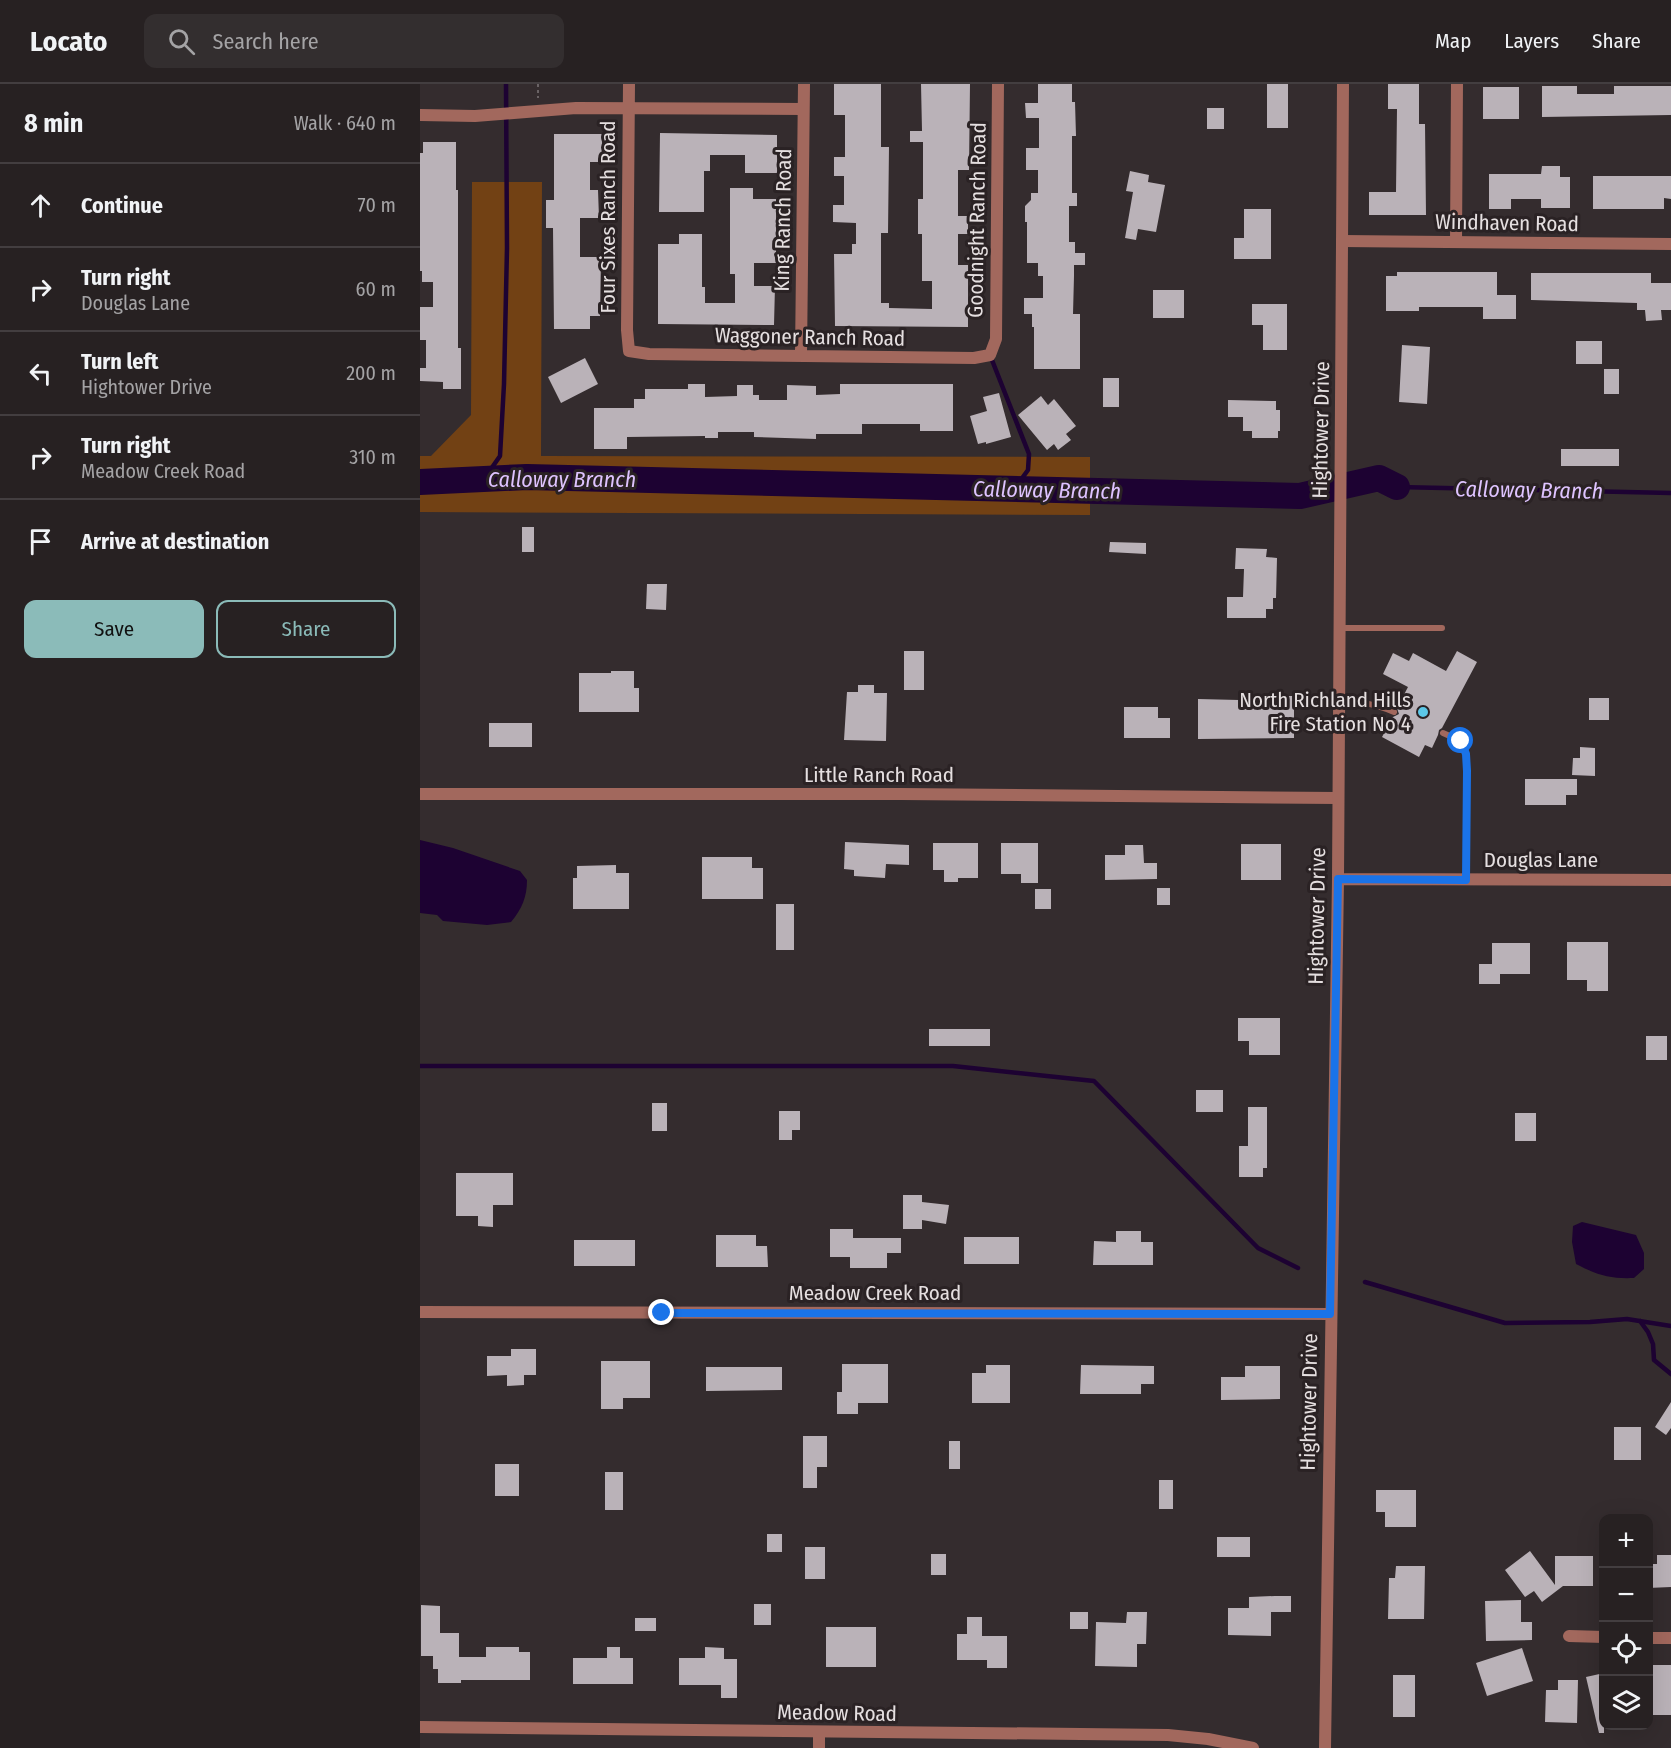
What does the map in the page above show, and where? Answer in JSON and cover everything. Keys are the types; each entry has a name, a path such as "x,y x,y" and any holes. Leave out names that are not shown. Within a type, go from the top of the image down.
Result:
{"street":[{"name":"Four Sixes Ranch Road","path":"629,84 627,330 629,351"},
{"name":"King Ranch Road","path":"801,356 804,84"},
{"name":"Goodnight Ranch Road","path":"990,355 996,339 998,84"},
{"name":"Hightower Drive","path":"1325,1748 1330,1285 1338,879 1343,84"},
{"path":"1456,242 1457,84"},
{"path":"420,116 475,116 576,108 803,109"},
{"name":"Windhaven Road","path":"1342,241 1671,244"},
{"name":"Waggoner Ranch Road","path":"629,351 649,354 975,358 990,355"},
{"name":"Little Ranch Road","path":"420,794 911,794 1338,798"},
{"name":"Douglas Lane","path":"1338,879 1671,880"},
{"name":"Meadow Creek Road","path":"420,1312 1330,1314"},
{"path":"1569,1636 1599,1637"},
{"path":"1653,1638 1671,1638"},
{"name":"Meadow Road","path":"420,1727 1168,1736 1208,1739 1253,1748"},
{"path":"819,1732 819,1748"}],"lane":[{"path":"1339,628 1442,628"},
{"path":"1339,702 1359,701 1375,704 1394,712"},
{"path":"1443,734 1461,741 1466,754 1466,880"}],"shaded area":[{"path":"472,182 542,182 541,456 1090,457 1090,515 420,512 420,456 431,456 471,415"},
{"path":"420,840 453,848 520,871 527,880 526,892 521,907 511,922 487,925 443,921 437,915 420,913"},
{"path":"1582,1222 1636,1235 1644,1253 1644,1269 1634,1278 1618,1278 1597,1274 1576,1264 1572,1242 1573,1226"}],"building":[{"path":"834,84 881,84 881,147 889,147 888,233 881,233 881,303 889,303 889,308 932,309 932,281 922,281 922,234 918,234 918,199 923,199 923,142 910,142 910,131 922,131 921,84 970,84 969,170 958,170 958,216 968,216 968,234 958,234 958,265 968,265 968,327 835,326 834,254 852,254 852,244 856,244 856,223 833,222 833,205 844,205 844,176 834,176 834,157 845,157 845,115 834,115"},
{"path":"1038,84 1072,84 1072,102 1075,102 1076,136 1072,136 1072,193 1077,193 1077,206 1069,206 1069,242 1075,242 1075,253 1085,253 1085,265 1074,265 1073,314 1080,314 1080,369 1034,369 1032,314 1024,314 1024,298 1043,298 1043,276 1038,276 1038,263 1027,263 1027,222 1025,222 1025,206 1031,200 1031,193 1038,193 1038,170 1026,170 1026,148 1039,148 1039,118 1026,118 1025,103 1038,103"},
{"path":"1267,84 1288,84 1288,128 1267,128"},
{"path":"1388,84 1419,84 1419,124 1425,124 1426,215 1369,215 1369,192 1396,192 1397,109 1388,109"},
{"path":"1542,86 1577,86 1577,94 1614,94 1614,86 1671,86 1671,115 1542,117"},
{"path":"1483,87 1519,87 1519,119 1483,119"},
{"path":"1207,108 1224,108 1224,129 1207,129"},
{"path":"660,133 777,135 777,173 745,173 745,155 710,155 710,171 704,171 704,212 659,212"},
{"path":"554,134 602,134 602,162 590,162 590,190 598,190 599,218 580,218 580,257 601,257 600,316 590,316 590,329 554,329 553,228 546,228 546,200 554,200"},
{"path":"423,142 456,142 458,348 461,348 461,389 443,389 443,382 420,381 420,368 426,368 426,340 420,340 420,307 433,307 433,282 422,282 422,271 420,271 420,153 423,153"},
{"path":"1542,166 1560,166 1560,177 1570,177 1570,208 1541,208 1541,199 1511,199 1511,209 1489,209 1489,174 1541,174"},
{"path":"1130,171 1149,175 1148,182 1165,185 1156,232 1138,229 1136,240 1125,238 1133,192 1126,191"},
{"path":"1593,176 1671,176 1671,199 1664,198 1664,209 1593,209"},
{"path":"730,188 753,188 753,199 776,199 776,263 754,263 754,286 775,286 774,325 658,324 658,244 679,244 679,234 702,234 702,287 705,287 705,303 735,303 735,274 730,274"},
{"path":"1244,209 1271,209 1271,259 1234,259 1234,238 1244,238"},
{"path":"1397,272 1497,272 1497,295 1516,295 1516,319 1483,319 1483,307 1419,307 1419,311 1386,311 1386,276 1397,276"},
{"path":"1531,273 1651,273 1651,283 1671,283 1671,310 1661,310 1662,320 1646,321 1645,310 1637,310 1637,303 1531,300"},
{"path":"1153,290 1184,290 1184,318 1153,318"},
{"path":"1252,304 1287,304 1287,350 1263,350 1263,325 1252,325"},
{"path":"1576,341 1602,341 1602,364 1576,364"},
{"path":"1402,345 1430,347 1427,404 1399,402"},
{"path":"585,358 598,384 561,403 548,377"},
{"path":"1604,369 1619,369 1619,394 1604,394"},
{"path":"1103,378 1119,378 1119,407 1103,407"},
{"path":"688,384 705,384 705,397 737,396 737,385 753,385 753,395 759,395 759,400 787,400 787,385 816,386 816,395 840,394 840,384 953,384 953,431 920,431 920,424 862,424 862,434 816,434 816,439 754,437 754,432 718,432 718,438 705,438 705,436 627,437 627,449 594,449 594,408 634,408 634,399 645,399 645,389 688,389"},
{"path":"999,393 1011,437 978,444 970,416 987,411 983,397"},
{"path":"1041,396 1048,405 1054,399 1076,426 1066,434 1071,440 1058,450 1054,444 1047,450 1018,415"},
{"path":"1228,400 1276,401 1276,410 1280,410 1278,438 1252,438 1252,431 1243,431 1243,417 1228,417"},
{"path":"1561,449 1619,449 1619,466 1561,466"},
{"path":"522,527 534,527 534,552 522,552"},
{"path":"1110,542 1146,543 1146,554 1109,552"},
{"path":"1236,548 1267,549 1266,557 1277,558 1276,598 1273,598 1273,609 1266,609 1266,618 1227,618 1227,597 1243,597 1244,569 1235,569"},
{"path":"647,584 667,584 666,610 646,609"},
{"path":"904,651 924,651 924,690 904,690"},
{"name":"North Richland Hills Fire Station No 4","path":"1457,651 1477,662 1439,730 1432,748 1425,745 1419,757 1382,737 1393,717 1399,714 1397,708 1408,687 1383,674 1393,653 1409,661 1413,653 1446,671"},
{"path":"611,671 634,671 634,688 639,688 639,712 579,712 579,673 611,673"},
{"path":"858,685 874,685 874,693 887,693 886,741 844,740 847,692 858,692"},
{"path":"1239,696 1294,696 1294,738 1198,739 1198,699 1239,700"},
{"path":"1589,698 1609,698 1609,720 1589,720"},
{"path":"1124,707 1158,707 1158,718 1170,718 1170,738 1124,738"},
{"path":"489,723 532,723 532,747 489,747"},
{"path":"1580,747 1595,748 1595,776 1572,775 1573,758 1580,758"},
{"path":"1525,779 1577,779 1577,795 1566,795 1566,805 1525,805"},
{"path":"845,842 909,845 909,865 886,864 885,878 854,876 854,870 844,869"},
{"path":"933,843 978,843 978,878 958,878 958,882 944,882 944,870 933,870"},
{"path":"1001,843 1038,843 1038,883 1021,883 1021,874 1001,874"},
{"path":"1241,844 1281,844 1281,880 1241,880"},
{"path":"1125,845 1143,845 1144,863 1157,863 1157,879 1105,880 1105,855 1125,855"},
{"path":"702,857 752,857 752,868 763,868 763,899 702,899"},
{"path":"616,865 616,873 629,873 629,909 573,909 573,878 577,878 577,866"},
{"path":"1157,888 1170,888 1170,905 1157,905"},
{"path":"1035,889 1051,889 1051,909 1035,909"},
{"path":"776,904 794,904 794,950 776,950"},
{"path":"1567,942 1608,942 1608,991 1587,991 1587,980 1567,980"},
{"path":"1492,943 1530,943 1530,974 1500,974 1500,984 1479,984 1479,964 1492,964"},
{"path":"1238,1018 1280,1018 1280,1055 1249,1055 1249,1041 1238,1041"},
{"path":"929,1029 990,1029 990,1046 929,1046"},
{"path":"1646,1036 1667,1036 1667,1060 1646,1060"},
{"path":"1196,1090 1223,1090 1223,1112 1196,1112"},
{"path":"652,1103 667,1103 667,1131 652,1131"},
{"path":"1248,1107 1267,1107 1267,1168 1263,1168 1263,1177 1239,1177 1239,1146 1248,1146"},
{"path":"779,1111 800,1111 800,1130 792,1130 792,1140 779,1140"},
{"path":"1515,1113 1536,1113 1536,1141 1515,1141"},
{"path":"456,1173 513,1173 513,1205 493,1205 493,1227 478,1226 478,1216 456,1216"},
{"path":"903,1195 922,1195 922,1202 949,1205 946,1224 922,1220 922,1229 903,1229"},
{"path":"830,1229 853,1229 853,1238 901,1238 901,1253 887,1253 887,1268 850,1268 850,1257 830,1257"},
{"path":"1116,1231 1141,1231 1141,1242 1153,1242 1153,1265 1093,1265 1094,1241 1116,1242"},
{"path":"716,1235 756,1235 756,1246 767,1246 768,1267 716,1267"},
{"path":"964,1237 1019,1237 1019,1264 964,1264"},
{"path":"574,1240 635,1240 635,1266 574,1266"},
{"path":"511,1349 536,1349 536,1375 524,1375 524,1385 507,1386 507,1375 487,1376 487,1356 511,1356"},
{"path":"601,1361 650,1361 650,1398 623,1398 623,1409 601,1409"},
{"path":"842,1364 888,1364 888,1403 858,1403 858,1414 837,1414 837,1392 842,1392"},
{"path":"986,1365 1010,1365 1010,1403 972,1403 972,1373 986,1373"},
{"path":"1081,1365 1154,1366 1154,1384 1141,1384 1141,1394 1080,1394"},
{"path":"1245,1366 1280,1366 1280,1399 1221,1400 1221,1377 1245,1377"},
{"path":"706,1367 782,1367 782,1390 706,1391"},
{"path":"1671,1402 1671,1428 1666,1435 1655,1427"},
{"path":"1614,1427 1641,1427 1641,1460 1614,1460"},
{"path":"803,1436 827,1436 827,1467 817,1467 817,1488 803,1488"},
{"path":"949,1441 960,1441 960,1469 949,1469"},
{"path":"495,1464 519,1464 519,1496 495,1496"},
{"path":"605,1472 623,1472 623,1510 605,1510"},
{"path":"1159,1480 1173,1480 1173,1509 1159,1509"},
{"path":"1376,1490 1416,1490 1416,1527 1385,1527 1385,1512 1376,1512"},
{"path":"767,1534 782,1534 782,1552 767,1552"},
{"path":"1217,1537 1250,1537 1250,1557 1217,1557"},
{"path":"805,1547 825,1547 825,1579 805,1579"},
{"path":"1530,1551 1555,1585 1555,1556 1593,1556 1593,1586 1563,1586 1542,1602 1534,1591 1525,1597 1505,1570"},
{"path":"931,1554 946,1554 946,1575 931,1575"},
{"path":"1657,1555 1671,1555 1671,1587 1653,1588 1653,1564 1657,1564"},
{"path":"1396,1566 1425,1566 1424,1619 1388,1619 1389,1578 1395,1578"},
{"path":"1291,1596 1291,1612 1271,1612 1271,1636 1228,1635 1228,1608 1249,1608 1249,1597"},
{"path":"1521,1600 1521,1622 1532,1622 1532,1640 1486,1641 1485,1601"},
{"path":"754,1604 771,1604 771,1625 754,1625"},
{"path":"421,1605 440,1606 440,1633 459,1633 459,1657 486,1657 486,1647 519,1647 519,1652 530,1652 530,1680 461,1680 461,1683 438,1683 438,1669 433,1669 433,1656 421,1656"},
{"path":"1070,1612 1088,1612 1088,1629 1070,1629"},
{"path":"1127,1612 1147,1612 1146,1644 1137,1644 1137,1667 1095,1666 1096,1622 1126,1623"},
{"path":"967,1617 982,1617 982,1636 1007,1636 1007,1668 987,1668 987,1660 957,1660 957,1634 967,1634"},
{"path":"635,1618 656,1618 656,1631 635,1631"},
{"path":"826,1627 876,1627 876,1667 826,1667"},
{"path":"607,1647 620,1647 620,1658 633,1658 633,1684 573,1684 573,1658 607,1658"},
{"path":"705,1647 724,1648 724,1659 737,1659 737,1698 721,1698 721,1685 679,1685 679,1658 705,1658"},
{"path":"1522,1648 1533,1681 1487,1696 1476,1663"},
{"path":"1653,1665 1671,1665 1671,1715 1653,1715"},
{"path":"1599,1674 1599,1730 1604,1730 1604,1733 1599,1733 1586,1677"},
{"path":"1393,1675 1415,1675 1415,1717 1393,1717"},
{"path":"1558,1680 1578,1680 1577,1723 1545,1722 1546,1690 1558,1690"}],"waterway":[{"path":"484,479 500,456 507,248 506,84"},
{"path":"974,488 1020,481 1028,470 1029,454 990,355"},
{"name":"Calloway Branch","path":"420,482 527,477 1300,496 1379,478 1397,487"},
{"name":"Calloway Branch","path":"1397,487 1671,493"},
{"path":"420,1066 953,1066 1094,1081 1258,1248 1298,1268"},
{"path":"1365,1282 1505,1323 1627,1319 1671,1326"},
{"path":"1640,1321 1653,1344 1654,1360 1671,1374"}],"place":[{"name":"North Richland Hills Fire Station No 4","path":"1423,712"}],"route":[{"path":"662,1313 1330,1314 1338,879 1466,880 1467,771 1466,754 1461,741"}]}
